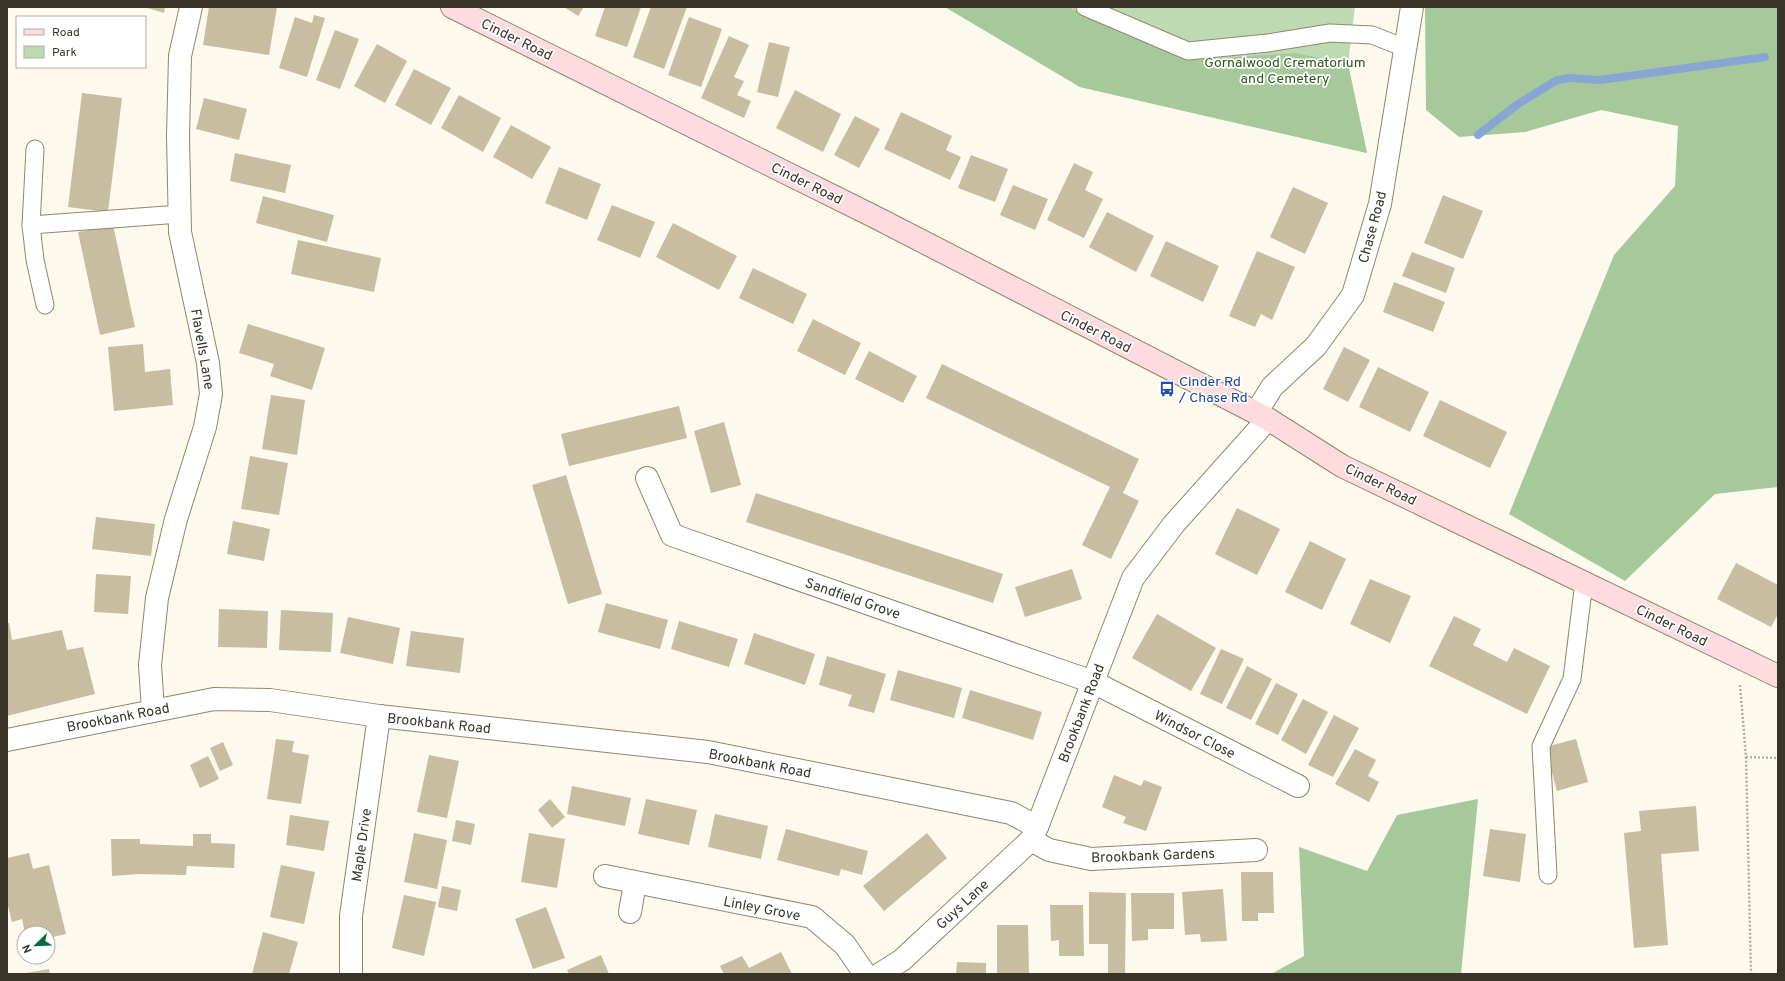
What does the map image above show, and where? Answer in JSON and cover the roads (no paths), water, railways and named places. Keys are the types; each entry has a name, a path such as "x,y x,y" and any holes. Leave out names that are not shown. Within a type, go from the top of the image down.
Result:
{"main road":[{"name":"Cinder Road","path":"452,7 875,217 1262,416 1342,466 1778,676"}],"street":[{"name":"Flavells Lane","path":"153,710 150,665 157,598 176,519 205,427 211,394 208,363 180,232 178,136 180,56 191,7"},
{"name":"Chase Road","path":"1262,416 1272,387 1316,346 1353,295 1380,204 1412,7"},
{"name":"Brookbank Road","path":"7,740 214,699 270,700 378,716 708,752 1011,813 1034,833 1132,578 1262,416"},
{"name":"Sandfield Grove","path":"647,478 672,535 1093,682"},
{"name":"Windsor Close","path":"1093,682 1298,786"},
{"name":"Maple Drive","path":"351,974 351,916 378,716"},
{"name":"Brookbank Gardens","path":"1034,833 1048,850 1091,859 1256,850"},
{"name":"Guys Lane","path":"880,974 902,960 1034,833"},
{"name":"Linley Grove","path":"605,876 812,917 845,945 866,974"},
{"path":"630,912 635,883"}],"lane":[{"path":"1086,7 1188,51 1268,43 1330,33 1372,35 1405,48"},
{"path":"35,149 31,225 35,260 45,305"},
{"path":"31,225 180,214"},
{"path":"1548,875 1541,746 1572,679 1584,582"}],"waterway":[{"path":"1478,135 1518,104 1557,80 1569,78 1600,80 1765,57"}],"place":[{"name":"Cinder Rd / Chase Rd","path":"1167,389"}],"park label":[{"name":"Gornalwood Crematorium and Cemetery","path":"1285,70"}]}
